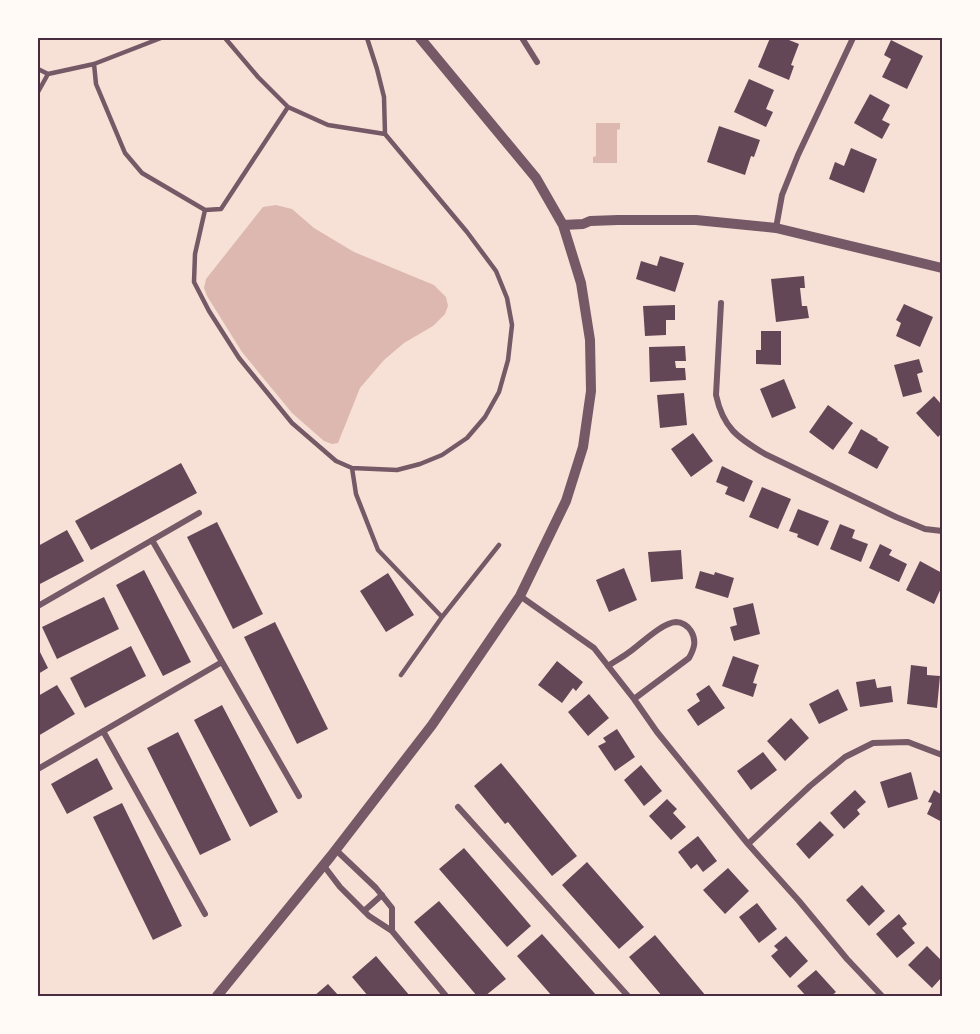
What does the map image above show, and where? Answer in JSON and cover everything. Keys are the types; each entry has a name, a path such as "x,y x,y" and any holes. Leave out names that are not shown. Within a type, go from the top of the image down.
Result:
{"street":[{"path":"217,996 324,866 432,725 520,596 566,501 582,447 591,391 590,340 581,283 563,225 536,178 420,38"},
{"path":"522,38 537,62"},
{"path":"776,228 782,195 798,155 853,38"},
{"path":"563,225 584,224 590,221 696,220 776,228 942,268"},
{"path":"721,303 716,395 724,420 735,434 765,454 896,517 926,529 942,531"},
{"path":"38,606 199,513"},
{"path":"152,540 299,796"},
{"path":"520,596 594,648 657,732 748,844 882,996"},
{"path":"608,666 666,625 677,622 687,626 693,633 694,648 689,658 634,699"},
{"path":"38,769 222,662"},
{"path":"103,731 205,914"},
{"path":"748,844 845,757 873,743 908,742 942,755"},
{"path":"458,807 628,996"},
{"path":"336,850 382,895 392,908 392,931"},
{"path":"324,866 340,887 369,916 392,931 446,996"},
{"path":"364,911 382,895"}],"lane":[{"path":"38,69 48,74 94,64 161,38"},
{"path":"225,38 258,77 288,107 328,125 385,134"},
{"path":"206,210 195,254 194,282 209,311 239,358 292,423 336,461 352,468 397,470 442,455 467,438 485,417 499,392 508,360 512,325 507,298 496,271 385,134 384,97 367,38"},
{"path":"94,64 96,84 124,153 142,173 206,210 221,209 288,107"},
{"path":"38,92 48,74"},
{"path":"352,468 356,494 378,550 442,617"},
{"path":"401,675 442,617 499,545"}],"shaded area":[{"path":"596,123 620,123 620,129 617,130 617,163 593,163 593,157 596,156"},
{"path":"276,205 292,209 314,228 354,252 434,285 446,297 448,306 445,314 433,326 404,343 384,360 360,388 338,443 332,444 324,441 292,413 242,352 204,288 206,279 263,207"}],"building":[{"path":"770,38 784,38 799,44 791,65 794,66 789,80 758,67"},
{"path":"891,40 923,56 907,89 882,77 891,59 884,55"},
{"path":"749,79 774,90 766,109 773,112 766,127 734,112"},
{"path":"870,94 890,105 882,120 890,124 882,139 854,123"},
{"path":"719,126 760,140 754,157 751,156 745,175 707,162"},
{"path":"851,148 877,159 864,193 829,179 835,162 844,166"},
{"path":"660,256 684,263 675,292 636,279 641,261 657,266"},
{"path":"804,276 805,288 800,288 802,306 807,306 809,318 776,322 771,279"},
{"path":"904,304 933,317 920,347 896,336 901,323 896,320"},
{"path":"675,305 675,320 666,320 666,335 645,336 643,306"},
{"path":"761,331 781,331 781,365 756,364 756,350 761,350"},
{"path":"685,346 686,361 675,361 676,368 685,368 686,380 650,382 649,347"},
{"path":"919,359 923,372 917,374 922,392 903,397 894,365"},
{"path":"784,379 796,408 772,418 760,389"},
{"path":"684,393 687,425 660,428 657,395"},
{"path":"934,396 942,405 942,433 938,437 916,413"},
{"path":"828,405 853,423 833,450 809,432"},
{"path":"861,429 889,447 877,469 848,453"},
{"path":"693,433 713,461 691,477 671,449"},
{"path":"181,463 197,493 91,550 75,521"},
{"path":"722,466 753,481 744,502 725,494 728,487 716,482"},
{"path":"762,487 791,499 778,529 749,517"},
{"path":"798,509 829,521 818,546 789,531"},
{"path":"217,522 263,614 233,629 187,537"},
{"path":"840,524 855,530 852,538 868,544 861,562 830,549"},
{"path":"67,530 84,561 38,585 38,546"},
{"path":"880,544 892,550 889,555 907,564 899,582 869,568"},
{"path":"681,550 683,579 651,582 648,552"},
{"path":"920,561 942,573 942,586 934,604 906,590"},
{"path":"624,568 637,600 609,612 596,580"},
{"path":"144,570 191,662 163,676 116,585"},
{"path":"700,571 714,575 715,572 734,578 728,598 695,588"},
{"path":"388,573 414,615 386,632 360,591"},
{"path":"104,597 119,629 57,659 42,627"},
{"path":"753,603 760,634 734,641 730,627 737,625 733,608"},
{"path":"275,622 328,729 297,744 244,637"},
{"path":"131,646 146,676 85,708 70,678"},
{"path":"38,648 48,668 38,674"},
{"path":"733,656 759,665 753,683 757,684 753,697 722,686"},
{"path":"557,661 583,682 576,691 573,688 562,703 538,685"},
{"path":"911,665 927,667 927,675 940,676 937,708 907,704"},
{"path":"875,679 877,688 891,686 893,702 860,707 856,682"},
{"path":"57,685 75,714 38,736 38,696"},
{"path":"709,685 725,708 698,726 687,710 700,701 696,694"},
{"path":"838,689 848,710 819,724 809,704"},
{"path":"589,694 609,718 588,736 568,712"},
{"path":"222,705 278,812 250,827 194,720"},
{"path":"791,718 809,738 785,761 767,741"},
{"path":"617,729 635,757 615,771 598,746 606,742 603,738"},
{"path":"178,732 231,840 200,855 147,748"},
{"path":"763,752 777,770 751,790 737,771"},
{"path":"97,758 113,789 67,814 51,784"},
{"path":"501,763 577,856 552,876 508,822 505,824 474,786"},
{"path":"641,765 662,791 644,806 624,780"},
{"path":"911,772 918,799 888,808 880,782"},
{"path":"855,790 866,802 857,810 860,814 844,829 830,813"},
{"path":"934,790 942,795 942,822 927,814 932,803 928,802"},
{"path":"667,799 677,809 673,813 686,827 671,840 649,816"},
{"path":"122,803 182,926 153,940 93,817"},
{"path":"820,821 834,835 809,859 796,844"},
{"path":"698,836 717,861 703,872 697,864 691,869 678,852"},
{"path":"464,848 531,926 507,947 439,869"},
{"path":"587,862 644,927 619,949 562,885"},
{"path":"728,868 749,891 725,914 703,890"},
{"path":"862,885 885,911 869,926 846,900"},
{"path":"439,901 506,979 485,996 477,996 414,922"},
{"path":"757,903 777,929 759,943 739,917"},
{"path":"899,914 907,924 902,928 915,943 897,958 876,934"},
{"path":"542,934 597,996 552,996 517,956"},
{"path":"655,935 706,996 662,996 629,957"},
{"path":"786,936 808,961 790,978 771,956 778,950 774,946"},
{"path":"927,946 942,961 942,977 932,988 908,965"},
{"path":"376,956 410,996 368,996 352,977"},
{"path":"816,970 836,992 831,996 806,996 797,986"},
{"path":"328,984 339,996 314,996"}]}
